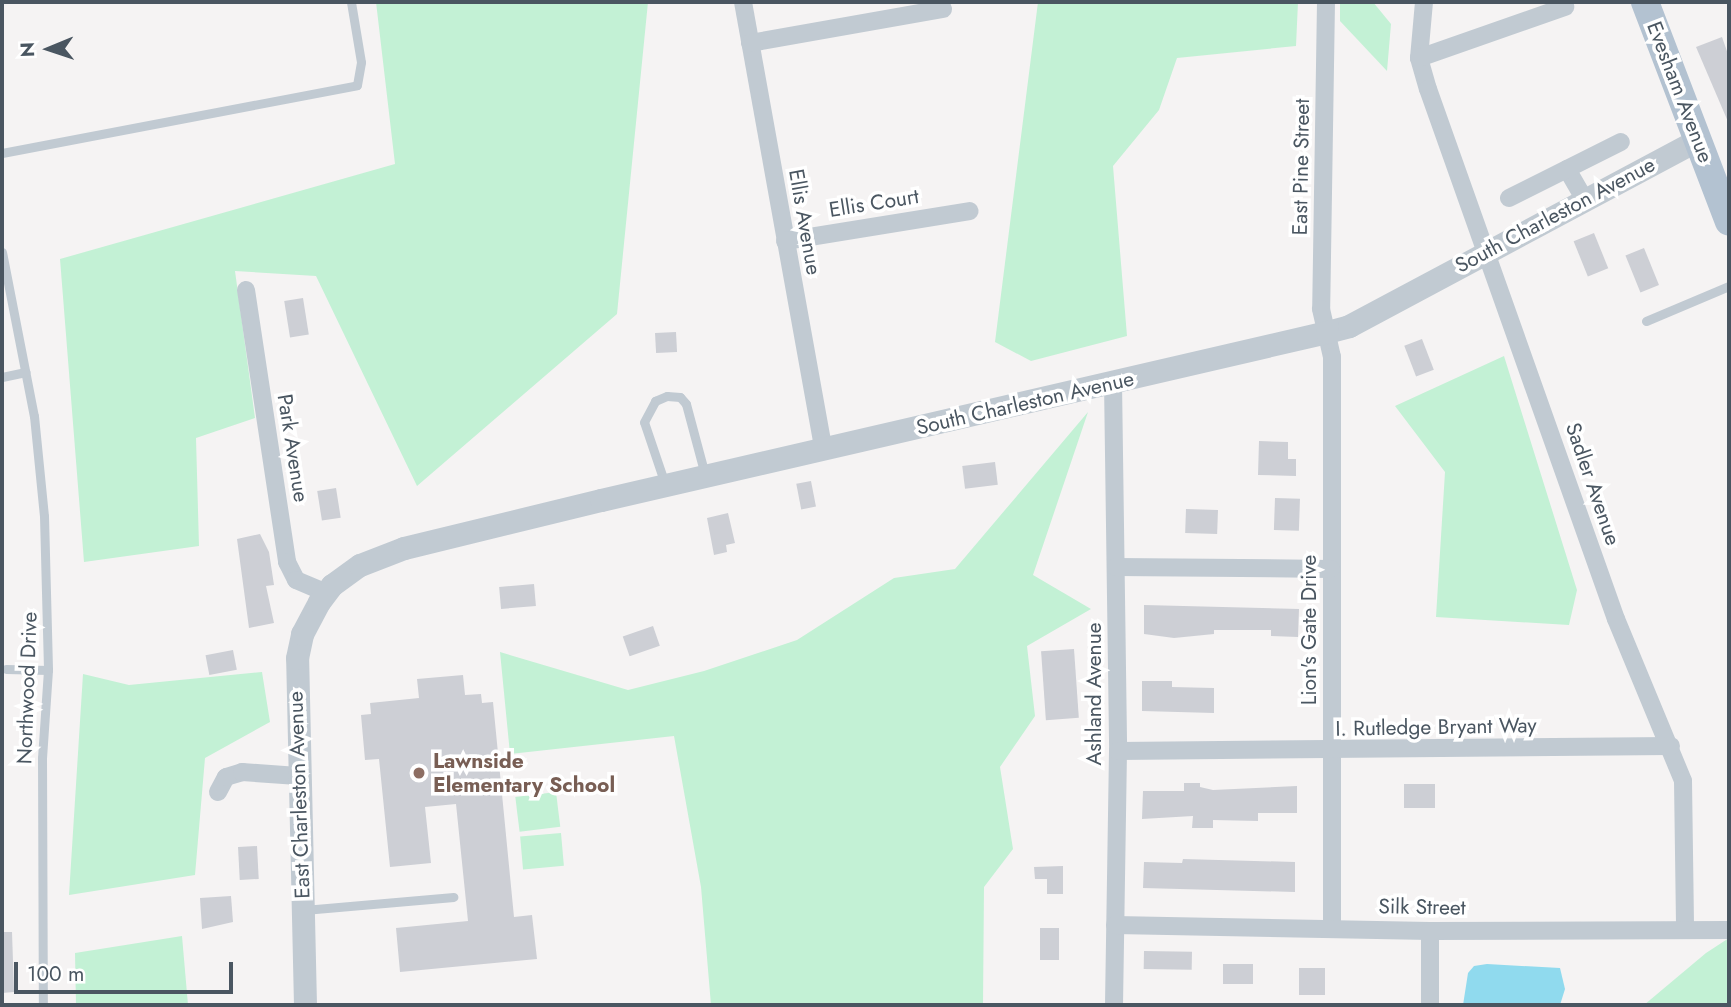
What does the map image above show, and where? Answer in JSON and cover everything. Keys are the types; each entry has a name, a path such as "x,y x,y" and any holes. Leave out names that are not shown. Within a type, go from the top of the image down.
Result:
{"main road":[{"name":"Evesham Avenue","path":"1646,2 1729,222"}],"street":[{"name":"Ellis Avenue","path":"743,2 824,450"},
{"name":"East Pine Street","path":"1326,2 1321,309 1327,332"},
{"path":"1424,2 1419,58 1565,6"},
{"path":"750,43 943,9"},
{"name":"Sadler Avenue","path":"1419,58 1616,620 1671,746 1683,781 1685,930"},
{"name":"South Charleston Avenue","path":"326,593 359,565 404,548 1349,326 1698,140"},
{"path":"1510,198 1621,142"},
{"path":"1567,169 1584,200"},
{"name":"Ellis Court","path":"785,241 971,211"},
{"name":"Park Avenue","path":"246,290 287,562 296,580 326,593"},
{"name":"Lion's Gate Drive","path":"1327,332 1332,357 1332,928"},
{"name":"Ashland Avenue","path":"1112,382 1118,751 1114,1005"},
{"path":"1116,567 1331,569"},
{"name":"East Charleston Avenue","path":"305,1005 297,658 302,634 326,593"},
{"name":"I. Rutledge Bryant Way","path":"1118,751 1671,746"},
{"path":"218,792 226,777 242,772 298,776"},
{"name":"Silk Street","path":"1115,925 1430,931 1729,930"},
{"path":"1430,931 1430,1005"}],"lane":[{"path":"2,153 357,85 361,62 351,2"},
{"name":"Northwood Drive","path":"2,252 34,416 44,516 48,670 42,758 43,1005"},
{"path":"1646,321 1729,286"},
{"path":"2,377 24,373"},
{"path":"665,486 644,422 650,407 667,396 680,397 686,404 705,477"},
{"path":"6,668 48,670"},
{"path":"303,911 453,897"}],"green space":[{"path":"376,2 648,2 617,314 417,486 316,276 235,271 255,418 196,438 199,546 84,562 60,259 395,164"},
{"path":"1038,2 1298,2 1296,46 1177,58 1159,110 1113,166 1127,336 1031,361 995,342"},
{"path":"1340,2 1373,2 1391,24 1387,71 1340,21"},
{"path":"1504,356 1577,590 1569,625 1436,617 1445,472 1395,406"},
{"path":"1088,412 1033,575 1091,609 1027,646 1035,716 1000,767 1013,849 984,887 983,1005 711,1005 701,887 674,736 510,754 500,652 628,690 704,671 797,640 894,578 955,569"},
{"path":"262,672 270,722 205,758 195,875 69,895 83,674 129,685"},
{"path":"556,792 560,827 520,832 515,797"},
{"path":"561,833 564,866 523,869 520,837"},
{"path":"182,936 188,1005 76,1005 75,953"},
{"path":"1729,938 1729,1005 1644,1005 1706,953"}],"water":[{"path":"1487,964 1560,968 1565,989 1560,1005 1463,1005 1468,973 1474,966"}],"building":[{"path":"1722,37 1729,57 1729,124 1696,47"},
{"path":"1594,233 1608,268 1588,276 1574,241"},
{"path":"1644,248 1659,285 1640,293 1625,255"},
{"path":"303,298 309,335 290,338 284,301"},
{"path":"676,332 677,352 656,353 655,333"},
{"path":"1422,339 1434,370 1416,377 1404,346"},
{"path":"1259,441 1288,442 1288,459 1296,459 1296,476 1258,475"},
{"path":"995,462 998,485 965,489 962,466"},
{"path":"811,481 816,507 801,509 796,484"},
{"path":"336,488 341,518 322,521 317,491"},
{"path":"1275,498 1300,499 1299,531 1274,530"},
{"path":"1186,509 1218,510 1217,534 1185,533"},
{"path":"728,513 735,543 726,545 727,552 714,555 707,518"},
{"path":"260,534 269,552 274,585 266,586 274,623 249,628 237,539"},
{"path":"534,584 536,606 501,609 499,587"},
{"path":"1144,605 1299,609 1298,637 1271,636 1271,630 1214,630 1214,634 1174,638 1144,634"},
{"path":"653,626 660,646 630,656 623,636"},
{"path":"1074,649 1079,718 1046,720 1041,651"},
{"path":"233,650 237,670 209,675 206,655"},
{"path":"463,675 465,695 481,694 482,703 493,702 514,917 532,915 537,959 400,972 396,928 468,921 456,804 425,807 431,863 390,867 379,759 365,760 361,715 371,714 370,703 419,698 417,679"},
{"path":"1142,681 1172,681 1172,687 1214,688 1214,713 1142,711"},
{"path":"1184,783 1200,783 1200,787 1213,790 1297,786 1297,813 1258,813 1258,821 1213,820 1213,828 1192,828 1193,816 1142,819 1143,791 1184,791"},
{"path":"1404,784 1435,784 1435,808 1404,808"},
{"path":"257,846 259,879 240,880 238,847"},
{"path":"1183,859 1295,862 1295,892 1143,888 1144,862 1182,863"},
{"path":"1063,866 1063,894 1047,894 1047,879 1035,879 1034,867"},
{"path":"231,896 233,922 202,929 200,898"},
{"path":"1040,928 1059,928 1059,960 1040,960"},
{"path":"2,932 12,932 14,992 2,993"},
{"path":"1144,951 1192,952 1192,970 1144,969"},
{"path":"1223,964 1253,964 1253,984 1223,984"},
{"path":"1299,968 1325,968 1325,995 1299,995"}],"place":[{"name":"Lawnside Elementary School","path":"419,773"}]}
